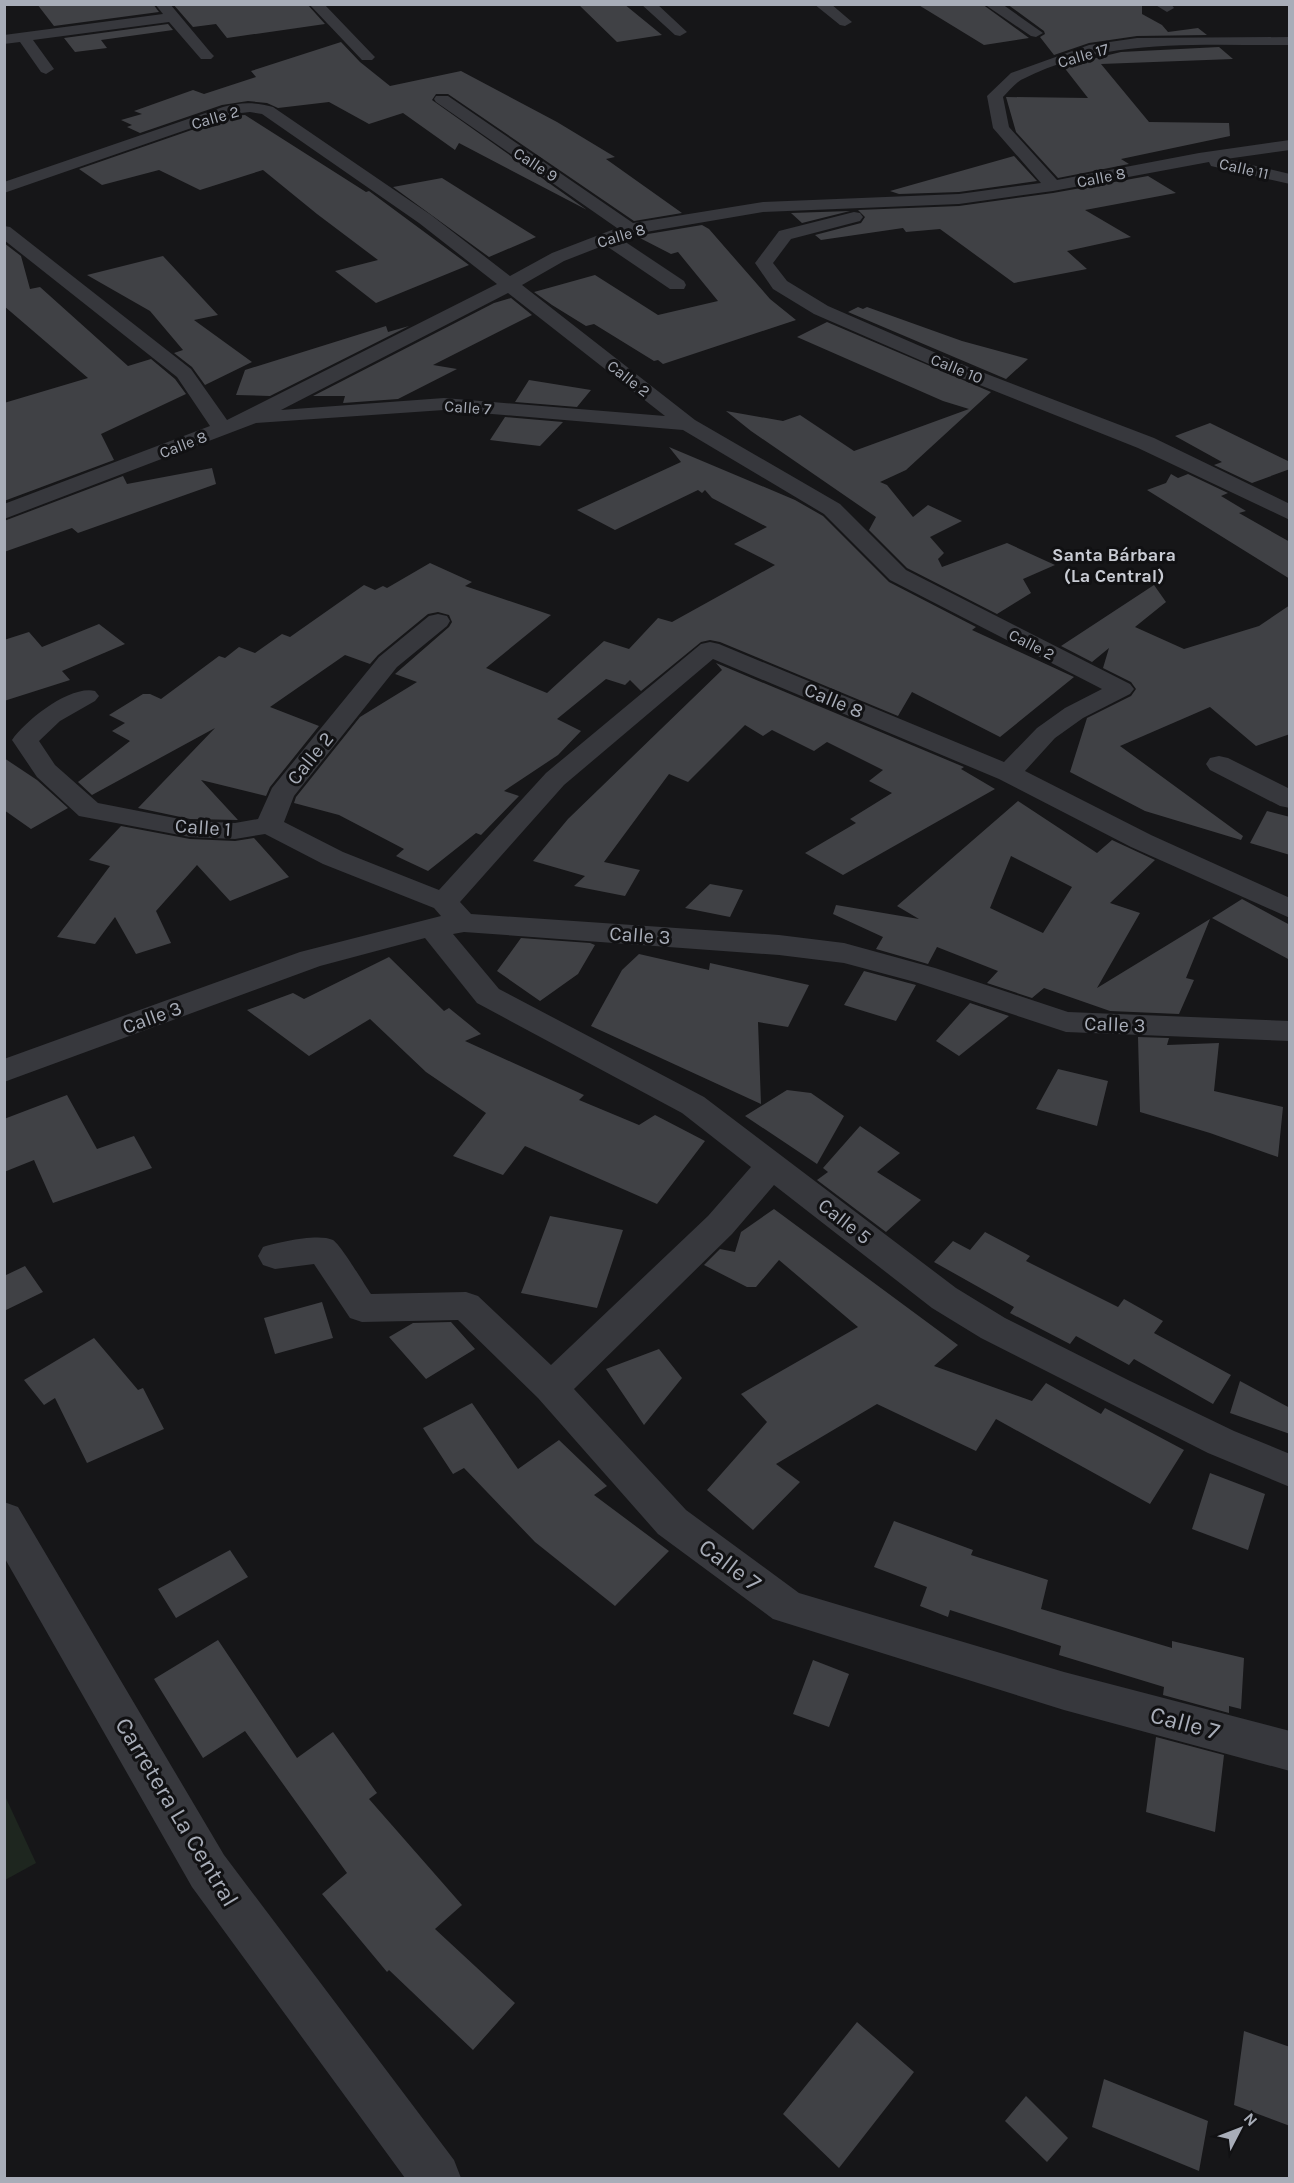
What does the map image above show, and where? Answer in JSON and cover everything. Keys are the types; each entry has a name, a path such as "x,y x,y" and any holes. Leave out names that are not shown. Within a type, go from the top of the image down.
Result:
{"street":[{"path":"162,4 206,56"},
{"path":"316,4 367,57"},
{"path":"648,4 680,32"},
{"path":"821,4 845,22"},
{"path":"991,4 1036,33"},
{"path":"4,40 174,18"},
{"path":"24,38 46,69"},
{"name":"Calle 17","path":"1053,186 1001,128 995,96 1016,76 1089,50 1137,42 1289,39"},
{"name":"Calle 9","path":"442,99 630,229"},
{"name":"Calle 2","path":"4,188 229,110 250,107 267,110 425,219 688,424 832,509 898,575 1121,689 1074,713 1046,732 1008,772"},
{"name":"Calle 8","path":"4,512 248,419 509,285 558,256 630,229 763,207 959,200 1053,186 1199,158 1290,145"},
{"name":"Calle 11","path":"1199,158 1290,179"},
{"name":"Calle 10","path":"885,203 872,212 784,235 764,263 780,285 821,310 959,370 1146,443 1290,513"},
{"path":"4,231 183,373 222,428"},
{"path":"607,238 677,285"},
{"name":"Calle 7","path":"248,419 444,404 688,424"},
{"name":"Calle 2","path":"269,825 281,794 388,662 438,621"},
{"name":"Calle 8","path":"447,917 555,779 710,649 1008,772 1140,841 1284,899"},
{"name":"Calle 1","path":"86,696 51,716 25,740 46,771 89,810 190,829 235,831 269,825"},
{"path":"1219,764 1290,800"},
{"path":"269,825 447,917"},
{"name":"Calle 3","path":"4,1071 310,959 447,917 779,945 844,953 925,975 1066,1022 1290,1031"},
{"name":"Calle 5","path":"447,917 488,996 693,1105 944,1298 993,1328 1221,1442 1290,1471"},
{"path":"551,1388 720,1225 771,1166"},
{"name":"Calle 7","path":"275,1256 322,1250 362,1308 466,1306 551,1388 672,1522 787,1607 1064,1691 1290,1750"},
{"name":"Carretera La Central","path":"4,1519 208,1871 436,2178"}],"shaded area":[{"path":"5,1796 36,1863 4,1880"}],"building":[{"path":"37,4 153,4 159,12 54,26"},
{"path":"173,4 307,4 325,24 227,38 216,24 193,27"},
{"path":"578,4 624,4 662,35 617,42"},
{"path":"917,4 982,4 1029,38 984,45"},
{"path":"1007,4 1142,4 1142,14 1162,25 1168,32 1198,28 1207,35 1137,36 1089,43 1054,55 1040,37 1045,34 1044,31"},
{"path":"168,24 173,30 101,40 107,48 75,52 64,38"},
{"path":"341,42 360,62 390,86 461,71 557,122 615,157 606,159 682,213 634,221 448,94 436,94 432,100 587,210 459,143 455,150 403,113 369,124 329,102 278,108 267,103 248,101 222,105 140,133 127,127 132,125 121,120 142,114 134,111 193,90 204,94 256,77 251,71"},
{"path":"1219,47 1233,59 1101,64 1149,122 1229,123 1230,136 1121,159 1129,164 1058,178 1016,132 1006,97 1088,98 1063,66 1121,52"},
{"path":"245,115 366,192 369,191 469,265 376,303 335,271 378,260 263,170 200,190 159,170 102,185 79,169 232,116"},
{"path":"1014,156 1037,181 959,192 899,194 890,191"},
{"path":"1148,176 1176,193 1085,210 1131,237 1067,251 1087,269 1014,283 940,229 906,232 903,228 821,240 815,235 861,223 865,217 858,210 959,206 1053,193"},
{"path":"442,178 536,237 489,257 393,187"},
{"path":"850,211 802,223 791,213"},
{"path":"702,225 709,229 770,299 796,320 663,364 658,360 654,361 594,324 586,326 534,292 595,275 658,315 718,301 678,252 671,254 636,236"},
{"path":"4,243 21,256 30,289 40,287 128,366 151,359 175,379 186,394 101,434 114,460 4,501 4,403 88,378 4,306"},
{"path":"163,256 218,315 194,320 252,362 205,385 192,367 174,353 183,350 150,311 87,275"},
{"path":"511,298 532,315 433,365 457,369 398,399 343,403 345,396 313,396 494,303"},
{"path":"858,307 863,309 867,307 962,341 1028,359 1006,379 848,312"},
{"path":"827,322 991,392 906,470 880,482 887,485 913,517 928,505 962,521 930,537 944,553 938,559 942,567 1007,543 1055,565 1023,579 1031,593 997,614 907,568 869,530 876,517 751,431 726,411 783,421 800,415 854,451 969,409 943,401 797,337"},
{"path":"386,326 388,332 409,326 270,396 236,395 245,370"},
{"path":"529,380 591,390 577,407 515,402"},
{"path":"505,417 563,422 540,446 490,440"},
{"path":"1210,423 1290,462 1290,469 1252,483 1214,465 1222,462 1175,436"},
{"path":"669,447 795,500 823,516 889,582 976,627 972,630 1074,677 1000,737 912,692 898,716 720,642 710,640 701,642 641,691 630,680 625,685 606,679 557,719 581,731 558,755 504,791 519,796 481,835 476,833 428,871 396,856 404,849 339,815 294,803 296,797 360,717 417,682 395,674 449,627 452,622 449,615 438,612 428,614 370,664 345,655 270,707 319,726 270,787 266,796 201,780 238,820 190,819 138,808 215,728 92,795 78,782 130,741 112,731 125,723 109,715 143,694 150,694 161,699 219,656 225,658 239,647 255,653 282,634 290,637 364,585 375,590 383,586 387,588 430,563 472,582 465,586 551,615 486,668 547,693 604,641 629,649 658,618 672,622 775,565 734,544 767,527 712,498 705,490 702,493 698,490 615,530 577,510 681,462"},
{"path":"212,468 216,484 78,533 72,528 4,552 4,521 123,476 127,484"},
{"path":"1171,474 1178,478 1188,474 1228,493 1221,496 1246,511 1239,513 1290,542 1290,579 1147,490 1166,483"},
{"path":"1154,585 1166,602 1135,627 1184,649 1259,626 1290,605 1290,734 1256,746 1210,707 1120,746 1243,836 1241,840 1145,811 1070,772 1087,718 1131,696 1136,689 1131,682 1103,668 1109,648 1092,662 1061,646"},
{"path":"99,624 125,644 62,671 70,680 4,701 4,640 29,632 42,647"},
{"path":"716,663 964,767 961,769 995,789 843,875 805,853 856,823 850,819 892,793 869,781 883,770 827,742 814,751 772,730 763,736 745,725 688,782 669,774 604,862 640,870 625,896 574,886 585,876 533,861 568,819 722,670"},
{"path":"4,758 37,780 68,808 31,829 4,810"},
{"path":"1018,801 1097,853 1112,840 1155,860 1110,903 1140,913 1097,988 1210,919 1186,978 1194,980 1179,1014 1110,1011 1044,988 1032,998 987,983 998,971 937,947 928,964 876,949 883,937 833,914 836,905 919,919 897,906","holes":["1011,856 1072,887 1043,933 990,908"]},
{"path":"1267,811 1290,817 1290,855 1250,843"},
{"path":"121,826 190,839 235,841 254,838 289,877 230,901 197,865 156,911 171,943 136,954 115,917 95,944 57,937 110,866 89,860"},
{"path":"710,884 743,890 730,917 685,908"},
{"path":"1242,899 1290,925 1290,960 1212,918"},
{"path":"521,938 595,945 578,974 540,1001 497,971"},
{"path":"639,954 709,970 710,963 809,985 788,1027 758,1022 761,1104 591,1026 622,970"},
{"path":"389,957 444,1011 449,1008 481,1034 465,1041 584,1095 579,1100 639,1125 655,1115 705,1141 657,1204 525,1146 503,1175 453,1156 486,1113 426,1072 370,1019 309,1056 247,1010 293,993 304,999"},
{"path":"864,971 916,985 896,1021 844,1005"},
{"path":"970,1003 1009,1016 959,1056 936,1041"},
{"path":"1138,1037 1169,1038 1167,1045 1219,1043 1214,1091 1283,1107 1278,1157 1140,1112"},
{"path":"1058,1069 1108,1081 1097,1126 1036,1109"},
{"path":"787,1090 811,1093 844,1116 817,1164 745,1116"},
{"path":"67,1095 97,1149 134,1136 152,1168 53,1203 34,1160 4,1172 4,1119"},
{"path":"860,1126 900,1153 877,1172 921,1200 886,1232 817,1180 828,1172 823,1168"},
{"path":"774,1209 958,1345 934,1366 1032,1401 1046,1383 1101,1414 1105,1408 1184,1450 1150,1504 996,1419 976,1451 877,1404 776,1464 800,1482 753,1530 707,1490 767,1422 741,1394 858,1327 779,1260 756,1287 747,1287 704,1265 720,1249 735,1252 741,1232"},
{"path":"550,1216 623,1230 597,1308 521,1293"},
{"path":"985,1232 1030,1256 1026,1261 1118,1307 1124,1299 1163,1321 1154,1333 1231,1375 1213,1404 1134,1359 1129,1365 1076,1336 1070,1344 1010,1313 1014,1307 934,1262 953,1241 970,1250"},
{"path":"25,1266 43,1292 4,1311 4,1276"},
{"path":"322,1302 333,1338 275,1354 264,1318"},
{"path":"451,1322 475,1349 426,1379 389,1337 413,1323"},
{"path":"94,1338 138,1390 143,1388 164,1429 87,1463 55,1398 44,1405 24,1380"},
{"path":"659,1349 682,1378 644,1425 606,1369"},
{"path":"1240,1381 1290,1408 1290,1434 1230,1413"},
{"path":"472,1403 518,1469 559,1440 607,1486 594,1495 669,1551 615,1606 535,1542 464,1468 453,1474 423,1428"},
{"path":"1210,1473 1265,1494 1248,1550 1192,1529"},
{"path":"894,1521 973,1550 971,1555 1048,1580 1041,1609 1172,1648 1172,1641 1244,1658 1241,1709 1229,1706 1229,1713 1163,1695 1164,1687 1059,1655 1061,1646 950,1610 948,1617 920,1606 927,1587 874,1567"},
{"path":"230,1550 248,1577 176,1618 158,1589"},
{"path":"218,1640 297,1758 333,1732 377,1793 369,1799 462,1905 435,1929 515,2003 473,2050 389,1970 387,1972 322,1894 347,1873 245,1731 203,1758 154,1679"},
{"path":"813,1660 849,1674 829,1727 793,1714"},
{"path":"1156,1737 1224,1755 1215,1832 1146,1812"},
{"path":"857,2022 914,2072 839,2168 783,2114"},
{"path":"1244,2031 1290,2047 1290,2126 1234,2105"},
{"path":"1104,2079 1208,2121 1199,2171 1092,2127"},
{"path":"1026,2096 1068,2138 1047,2162 1005,2121"}],"district":[{"name":"Santa Bárbara (La Central)","path":"1114,565"}]}
